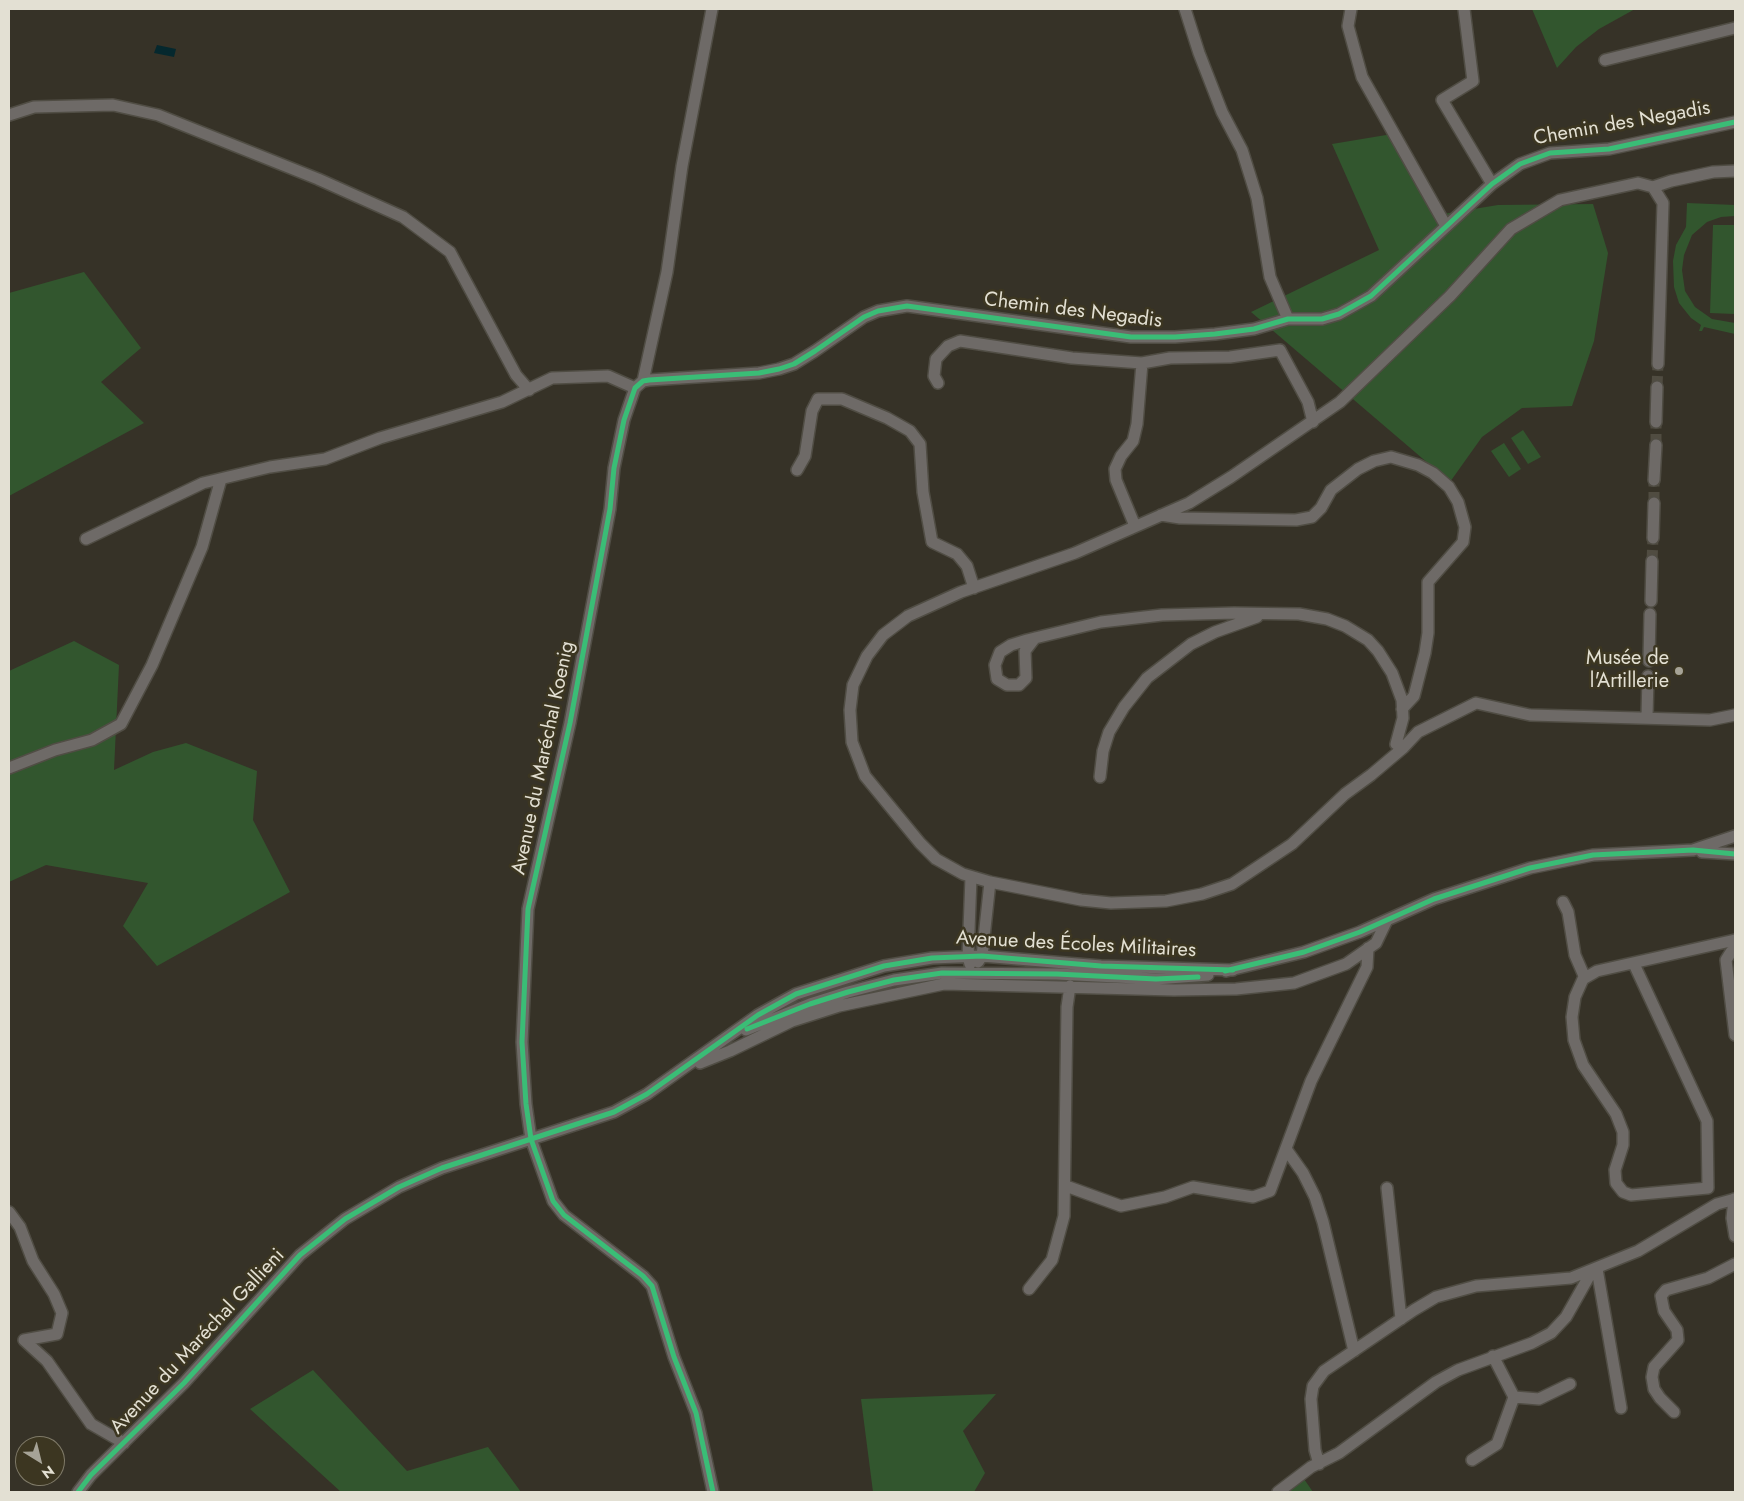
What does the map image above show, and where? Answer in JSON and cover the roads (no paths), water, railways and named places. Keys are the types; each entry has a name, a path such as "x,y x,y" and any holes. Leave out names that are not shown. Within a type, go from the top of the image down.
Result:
{"street":[{"name":"Avenue du Maréchal Koenig","path":"712,9 682,166 667,272 639,384 624,420 614,468 610,509 570,723 528,909 522,1042 531,1139 546,1186 553,1202 564,1215 644,1276 652,1286 664,1329 696,1413 713,1492"},
{"path":"1185,9 1198,53 1222,112 1242,150 1257,198 1270,277 1288,319"},
{"path":"1351,9 1348,26 1362,77 1446,226"},
{"path":"1464,9 1473,81 1442,100 1492,184"},
{"path":"1605,60 1735,28"},
{"path":"9,115 34,107 113,105 158,115 318,179 403,217 450,252 516,375 528,390"},
{"name":"Chemin des Negadis","path":"639,384 759,373 778,369 794,364 864,317 878,311 907,306 1131,337 1175,337 1215,334 1254,328 1288,319 1322,319 1356,306 1385,285 1492,184 1520,164 1550,153 1609,149 1735,122"},
{"path":"1735,172 1713,172 1653,187 1638,183 1560,200 1511,229 1450,296 1340,402 1313,422 1209,490 1161,515 1075,553 974,588 932,604 908,616 883,635 867,656 852,685 850,710 852,742 865,776 920,844 936,859 963,874 990,882 1057,896 1111,903 1166,901 1232,884 1292,844 1345,794 1403,748 1418,732 1476,703 1530,714 1735,720"},
{"path":"1653,187 1663,203 1658,364"},
{"path":"938,383 934,376 936,359 948,346 960,341 1072,358 1142,363 1170,358 1230,357 1280,350 1308,402 1313,422"},
{"path":"1135,526 1116,480 1115,468 1133,441 1137,424 1142,363"},
{"path":"86,538 203,483 270,467 325,458 380,438 502,402 552,378 608,376 639,384"},
{"path":"1656,422 1657,386"},
{"path":"797,470 805,456 812,411 818,399 842,399 887,418 910,431 920,444 924,492 932,542 958,554 967,566 974,588"},
{"path":"1654,480 1656,444"},
{"path":"1161,515 1196,519 1296,520 1312,517 1332,490 1358,469 1374,461 1391,457 1418,465 1433,473 1450,487 1458,502 1465,527 1463,542 1428,582 1428,633 1425,653 1414,696 1402,709"},
{"path":"9,768 55,750 92,740 121,724 152,665 202,547 221,479"},
{"path":"1653,538 1654,502"},
{"path":"1651,600 1652,560"},
{"path":"1100,777 1103,751 1109,732 1124,707 1147,678 1191,644 1244,620 1271,613"},
{"path":"1035,638 1101,622 1162,615 1271,613 1299,614 1327,619 1345,626 1368,640 1378,650 1392,673 1402,700 1403,718 1396,744 1403,748"},
{"path":"1649,661 1650,614"},
{"path":"1647,717 1648,676"},
{"path":"1710,720 1735,715"},
{"name":"Avenue des Écoles Militaires","path":"1693,850 1735,836"},
{"name":"Avenue des Écoles Militaires","path":"726,1039 810,1004 848,992 904,979 942,973 972,972 1156,979 1200,976 1233,970 1304,952 1434,899 1530,868 1593,856 1693,850 1735,854"},
{"path":"971,877 968,957 972,972"},
{"path":"972,972 982,956 990,882"},
{"path":"1563,902 1568,912 1575,955 1585,978"},
{"path":"682,1070 730,1051 792,1021 839,1006 944,984 1174,990 1236,989 1294,983 1346,964 1376,943 1386,920"},
{"path":"1634,964 1707,1121 1708,1188 1631,1195 1623,1192 1616,1183 1615,1170 1624,1145 1622,1132 1616,1114 1583,1065 1574,1040 1572,1017 1575,998 1585,978 1597,971 1735,940"},
{"path":"1066,1186 1121,1206 1165,1197 1193,1187 1254,1197 1270,1190 1311,1081 1367,967 1368,948"},
{"path":"1735,950 1731,952 1726,960 1735,1035"},
{"name":"Avenue des Écoles Militaires","path":"509,1147 614,1112 647,1094 773,1006 796,994 838,979 884,966 932,958 982,956 1101,966 1233,970"},
{"path":"1029,1289 1052,1260 1064,1216 1066,1186 1064,1143 1067,1101 1067,1007 1070,986"},
{"name":"Avenue du Maréchal Gallieni","path":"78,1492 91,1475 184,1383 300,1255 345,1219 399,1187 442,1168 509,1147"},
{"path":"1286,1149 1303,1173 1323,1222 1354,1351"},
{"path":"1387,1188 1402,1319"},
{"path":"1319,1464 1314,1441 1312,1386 1324,1371 1436,1297 1476,1286 1571,1278 1638,1251 1717,1204 1735,1199 1732,1218 1735,1236"},
{"path":"9,1212 20,1227 33,1261 54,1294 62,1313 58,1334 24,1340 48,1361 91,1424 124,1442"},
{"path":"1674,1412 1660,1398 1654,1388 1652,1377 1654,1367 1678,1340 1677,1330 1664,1311 1661,1296 1666,1290 1708,1278 1735,1264"},
{"path":"1278,1492 1319,1464 1339,1454 1436,1382 1458,1370 1532,1343 1551,1333 1566,1317 1594,1270"},
{"path":"1594,1270 1621,1408"},
{"path":"1472,1460 1497,1444 1514,1396 1492,1356"},
{"path":"1514,1396 1539,1399 1570,1384"}],"water":[{"path":"157,45 176,49 174,57 154,53"}],"tunnel":[{"path":"1657,387 1658,364"},
{"path":"1656,422 1656,445"},
{"path":"1654,480 1654,503"},
{"path":"1652,561 1653,538"}],"place":[{"name":"Musée de l'Artillerie","path":"1679,671"}]}
